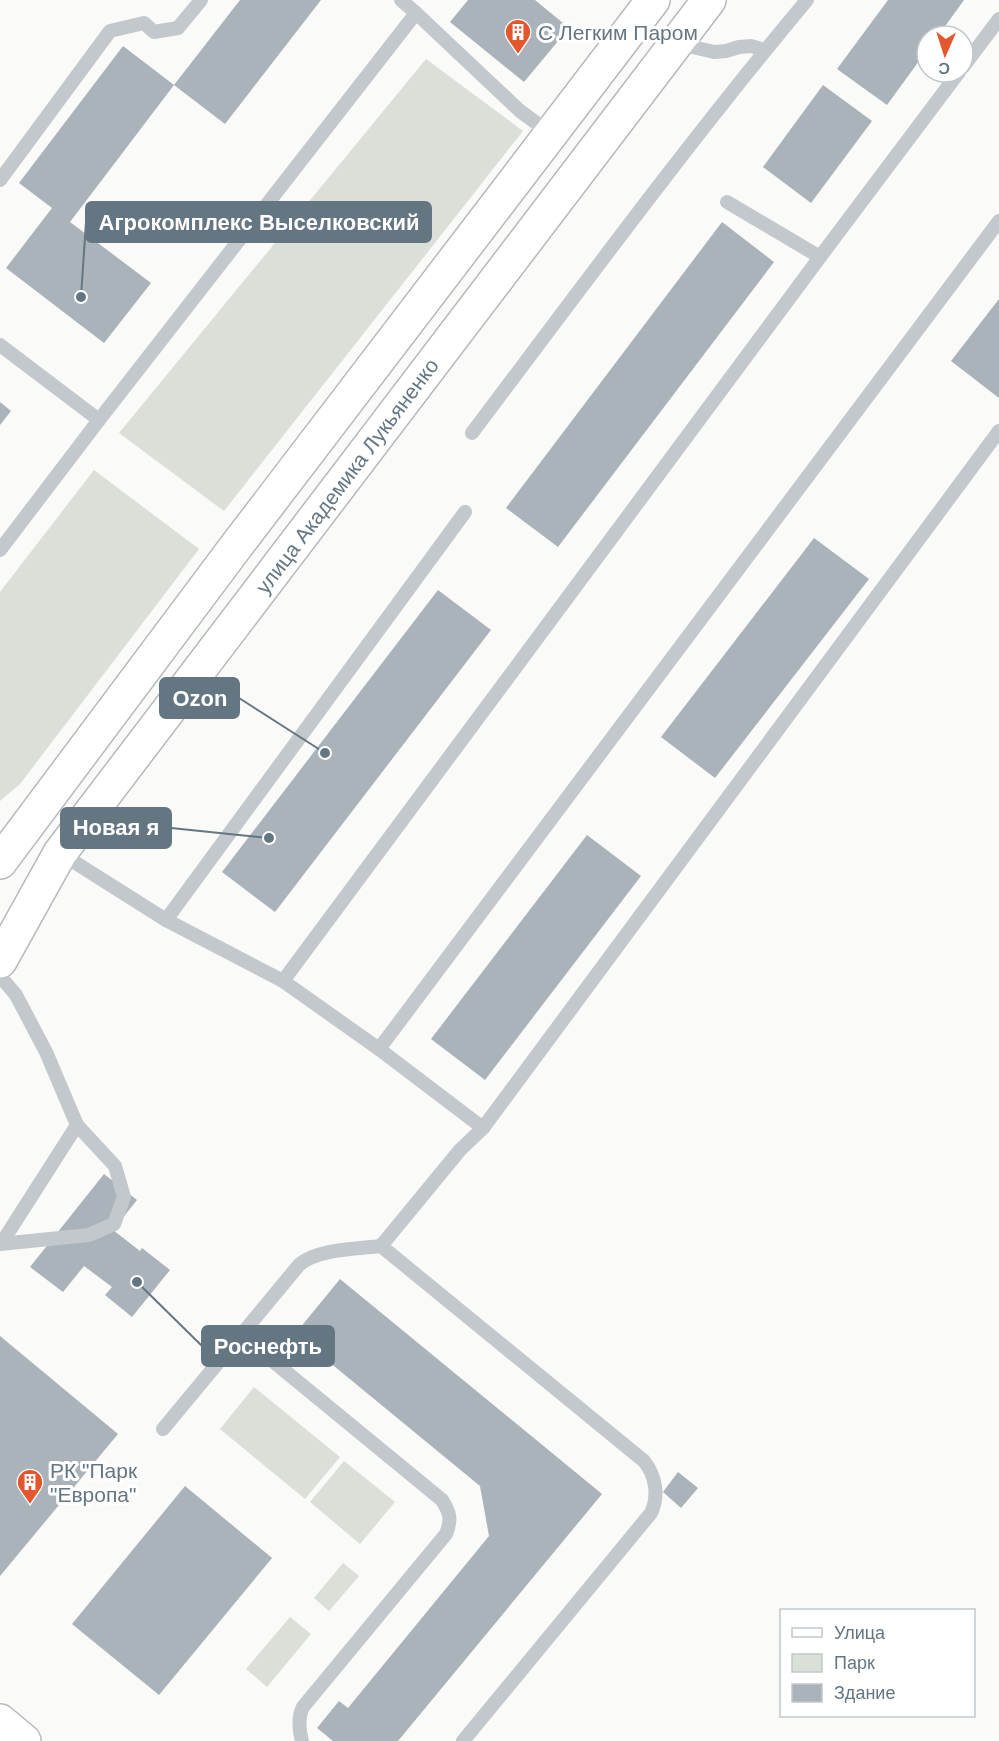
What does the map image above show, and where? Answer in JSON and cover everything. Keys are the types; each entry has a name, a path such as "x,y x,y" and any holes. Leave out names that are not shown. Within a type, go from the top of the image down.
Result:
{"main road":[{"path":"0,862 248,530 653,0"},
{"name":"улица Академика Лукьяненко","path":"0,961 60,853 709,0"},
{"path":"0,1720 24,1741"}],"lane":[{"path":"0,180 110,31 144,23 154,32 178,28 201,0"},
{"path":"401,0 520,111 550,133"},
{"path":"472,433 667,174 807,0"},
{"path":"0,550 417,13"},
{"path":"975,51 999,19"},
{"path":"676,43 714,52 751,46 765,50"},
{"path":"283,981 819,257 950,84"},
{"path":"727,202 819,257"},
{"path":"379,1049 999,221"},
{"path":"0,345 99,420"},
{"path":"163,1429 307,1257 381,1246 460,1150 483,1128 999,431"},
{"path":"166,920 465,512"},
{"path":"60,853 166,920 283,981 379,1049 483,1128"},
{"path":"0,976 16,994 46,1052 77,1125 115,1166 123,1197 114,1224 89,1235 1,1244"},
{"path":"1,1244 77,1125"},
{"path":"381,1246 644,1461 652,1471 655,1483 655,1505 651,1513 463,1741"},
{"path":"241,1335 442,1500 448,1510 450,1523 446,1534 303,1707 299,1719 302,1741"}],"green space":[{"path":"426,59 523,131 224,511 119,433"},
{"path":"94,470 199,549 20,784 0,801 0,592"},
{"path":"254,1387 340,1457 305,1499 220,1429"},
{"path":"344,1461 395,1502 360,1544 310,1502"},
{"path":"343,1563 359,1576 329,1611 314,1598"},
{"path":"290,1617 311,1634 267,1687 246,1669"}],"building":[{"path":"240,0 321,0 225,124 174,85"},
{"name":"С Легким Паром","path":"468,0 535,0 569,28 524,82 450,22"},
{"path":"888,0 964,0 947,24 915,24 915,66 887,105 837,69"},
{"path":"123,46 174,85 70,222 151,283 104,343 6,268 52,208 19,183"},
{"path":"823,85 872,121 811,203 763,167"},
{"path":"722,222 774,262 558,547 506,508"},
{"path":"999,299 999,398 951,361"},
{"path":"0,402 11,411 0,425"},
{"path":"814,538 869,579 715,778 661,737"},
{"path":"438,590 491,630 275,912 222,872"},
{"path":"587,835 641,876 485,1080 431,1039"},
{"path":"104,1174 137,1200 113,1230 140,1251 142,1248 170,1270 132,1317 105,1295 112,1287 84,1266 63,1292 30,1267"},
{"path":"340,1279 602,1494 398,1741 333,1741 317,1728 339,1701 348,1708 489,1536 480,1486 295,1334"},
{"name":"РК \"Парк \"Европа\"","path":"0,1336 118,1434 0,1576"},
{"path":"678,1472 698,1488 681,1508 663,1492"},
{"path":"185,1486 272,1558 159,1695 72,1624"}],"place":[{"name":"С Легким Паром","path":"518,55"},
{"name":"Агрокомплекс Выселковский","path":"81,297"},
{"name":"Ozon","path":"325,753"},
{"name":"Новая я","path":"269,838"},
{"name":"Роснефть","path":"137,1282"},
{"name":"РК \"Парк \"Европа\"","path":"30,1505"}]}
